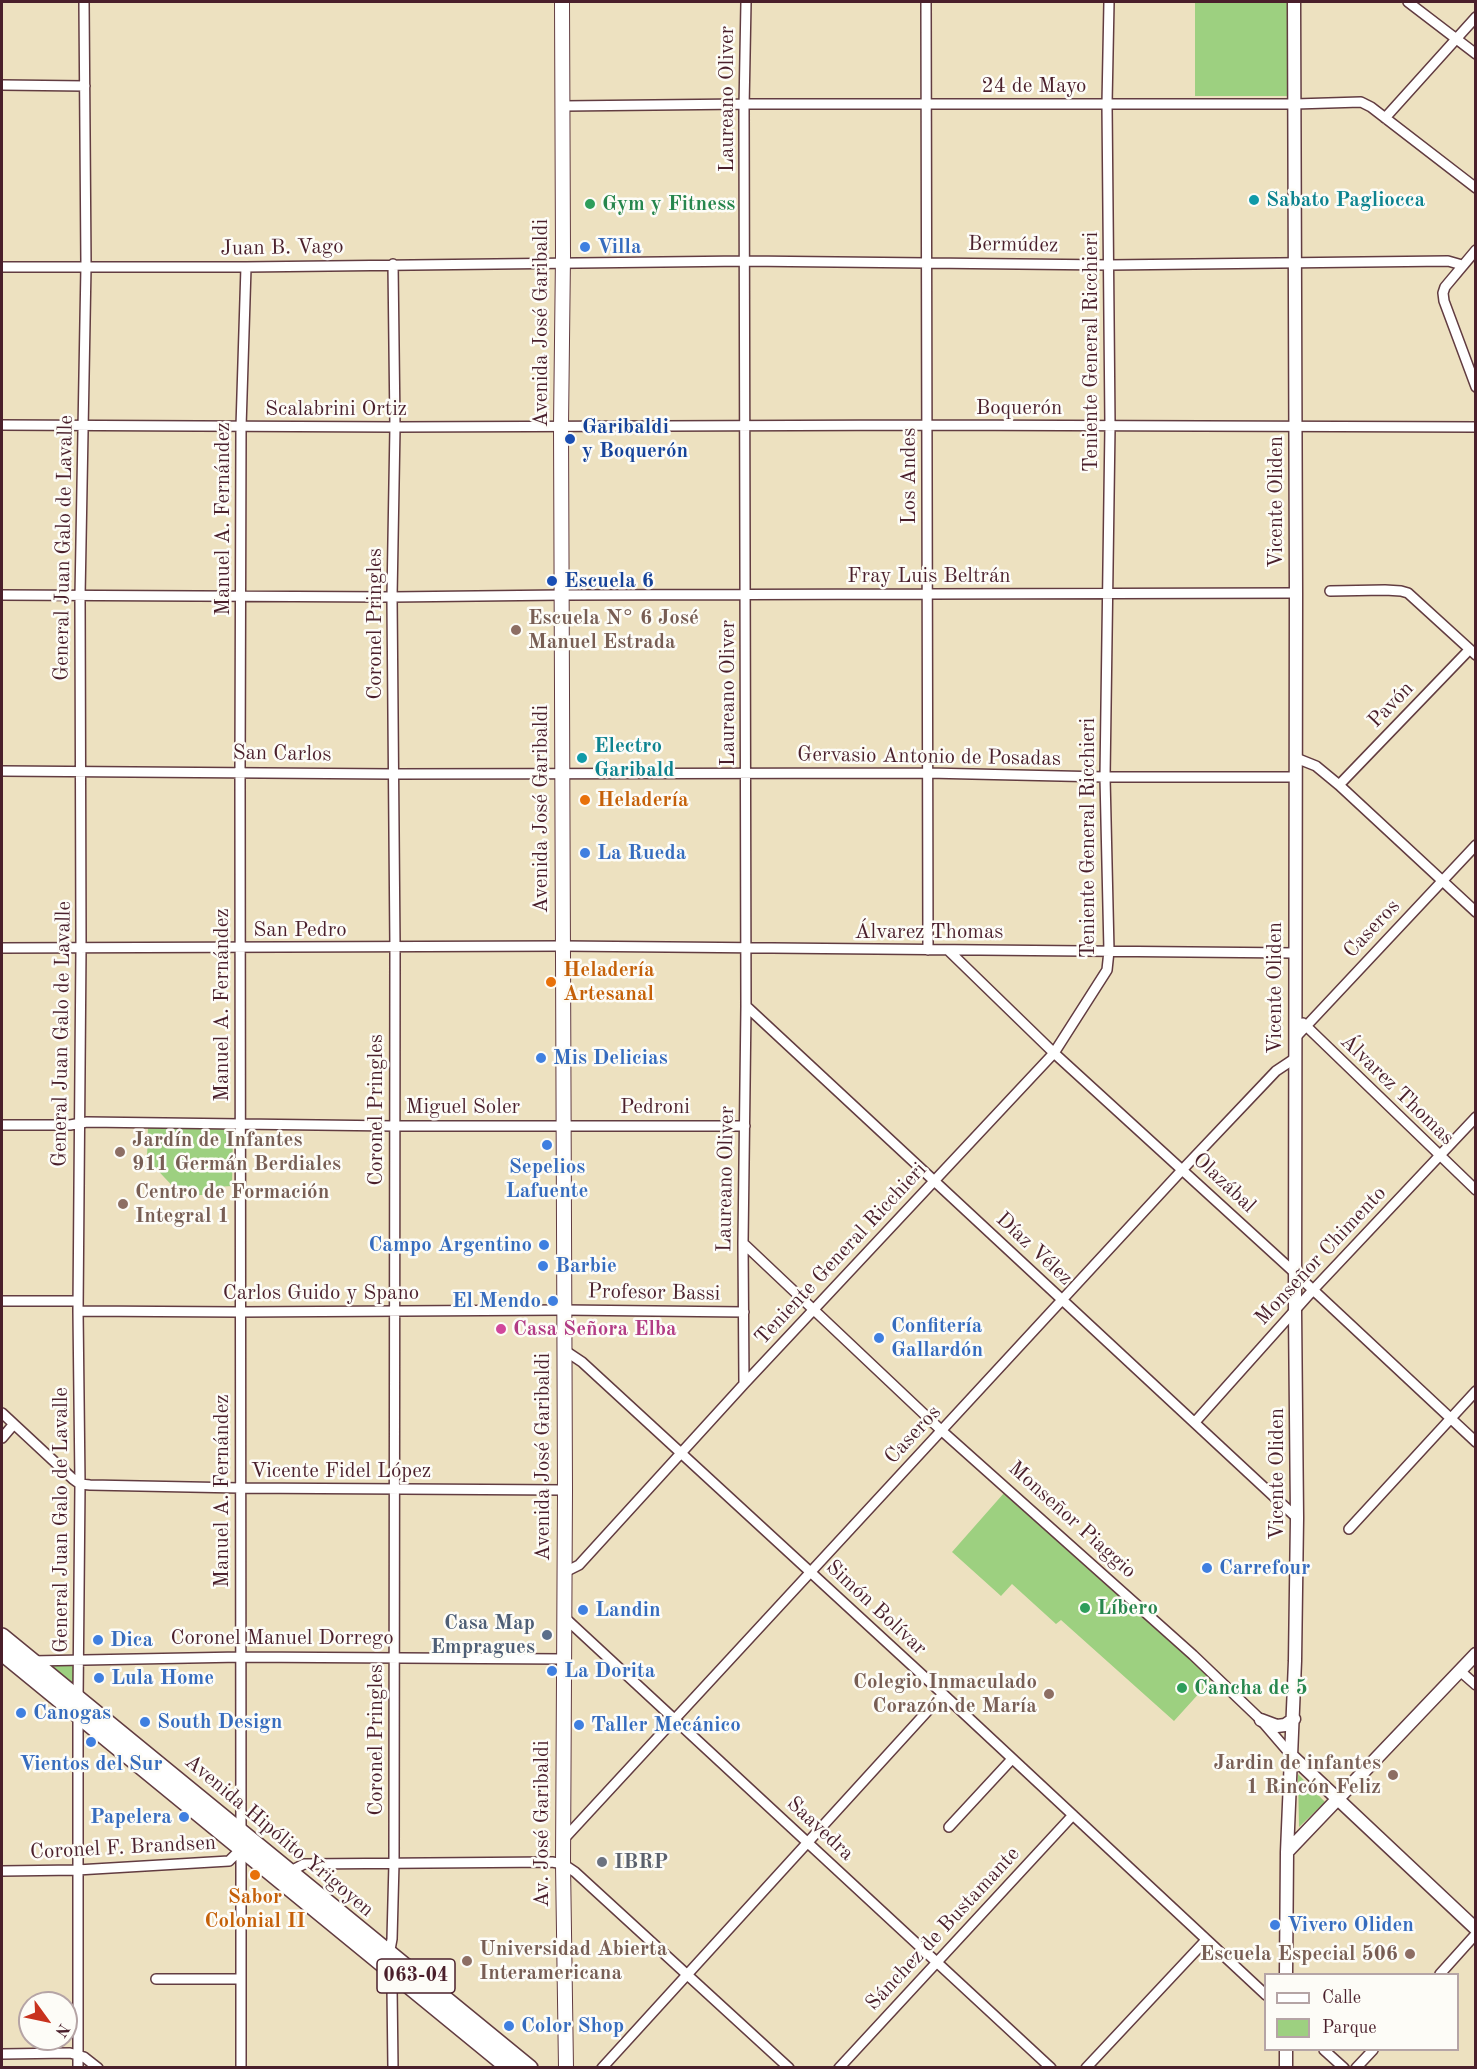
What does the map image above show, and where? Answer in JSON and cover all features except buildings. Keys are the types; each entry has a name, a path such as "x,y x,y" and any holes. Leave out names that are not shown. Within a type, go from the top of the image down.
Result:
{"main road":[{"name":"Avenida José Garibaldi","path":"562,2 564,106 561,426 564,1617"},
{"name":"Av. José Garibaldi","path":"564,1617 563,1864 566,2067"},
{"name":"Avenida Hipólito Yrigoyen","path":"2,1636 78,1707 241,1849 284,1875 389,1954 530,2067"},
{"name":"Avenida Hipólito Yrigoyen","path":"5,1659 78,1707 241,1832 284,1875 397,1976 509,2067"}],"street":[{"name":"General Juan Galo de Lavalle","path":"78,2067 80,596 86,266 84,2"},
{"name":"Laureano Oliver","path":"744,1384 742,1244 746,1126 744,104 746,2"},
{"name":"Los Andes","path":"926,2 928,950"},
{"name":"Teniente General Ricchieri","path":"565,1572 579,1564 1054,1053 1107,970 1109,951 1105,777 1110,426 1107,104 1109,2"},
{"name":"Vicente Oliden","path":"1286,1973 1287,1852 1293,1756 1297,1518 1294,1059 1296,264 1294,2"},
{"path":"1408,2 1476,54"},
{"path":"1385,118 1476,17"},
{"path":"2,85 85,86"},
{"name":"24 de Mayo","path":"564,106 1361,102 1476,188"},
{"path":"1476,250 1445,287 1443,293 1476,387"},
{"name":"Bermúdez","path":"563,263 928,261 1109,265 1448,261 1462,265"},
{"name":"Juan B. Vago","path":"2,267 563,263"},
{"name":"Coronel Pringles","path":"389,1954 392,1939 394,1863 395,948 392,597 395,427 393,264"},
{"name":"Manuel A. Fernández","path":"241,2067 240,772 242,427 246,267"},
{"name":"Scalabrini Ortiz","path":"2,425 561,426"},
{"name":"Boquerón","path":"561,426 1476,427"},
{"path":"1330,591 1385,590 1408,593 1473,652"},
{"name":"Fray Luis Beltrán","path":"2,595 392,597 1296,593"},
{"name":"Pavón","path":"1339,785 1473,652"},
{"path":"1296,758 1316,766 1339,785 1476,912"},
{"name":"San Carlos","path":"2,771 562,773"},
{"name":"Gervasio Antonio de Posadas","path":"562,773 928,773 1105,777 1295,777"},
{"name":"Caseros","path":"1295,1038 1476,845"},
{"name":"San Pedro","path":"2,948 563,946"},
{"name":"Álvarez Thomas","path":"563,946 1294,953"},
{"name":"Olazábal","path":"949,951 1054,1053 1183,1169 1476,1442"},
{"name":"Díaz Vélez","path":"746,1006 1297,1518"},
{"name":"Álvarez Thomas","path":"1294,1015 1476,1190"},
{"name":"Caseros","path":"563,1840 1183,1169 1276,1071 1294,1059"},
{"name":"Monseñor Chimento","path":"1194,1422 1313,1290 1476,1117"},
{"name":"Miguel Soler","path":"2,1125 79,1123 564,1125"},
{"name":"Pedroni","path":"564,1125 746,1126"},
{"name":"Monseñor Piaggio","path":"742,1244 942,1431 1113,1582 1261,1720 1293,1756 1476,1929"},
{"path":"2,1301 78,1300"},
{"name":"Carlos Guido y Spano","path":"78,1311 564,1310"},
{"name":"Profesor Bassi","path":"564,1310 744,1312"},
{"name":"Simón Bolívar","path":"564,1350 582,1362 1264,1993"},
{"path":"1349,1528 1476,1391"},
{"path":"2,1413 80,1484"},
{"path":"2,1438 14,1425"},
{"name":"Vicente Fidel López","path":"80,1484 394,1490 565,1490"},
{"name":"Saavedra","path":"564,1617 1051,2067"},
{"path":"1287,1852 1476,1654"},
{"name":"Coronel Manuel Dorrego","path":"5,1659 30,1661 394,1657 563,1659"},
{"path":"1460,1671 1476,1685"},
{"path":"602,2067 943,1694"},
{"path":"1261,1720 1277,1726 1285,1725 1293,1719"},
{"path":"949,1827 1012,1759"},
{"name":"Sánchez de Bustamante","path":"839,2067 1073,1815"},
{"name":"Coronel F. Brandsen","path":"2,1871 77,1870 229,1862 241,1849"},
{"path":"284,1875 304,1864 552,1862 563,1864 789,2067"},
{"path":"1441,1973 1476,1934"},
{"path":"1086,2067 1206,1940"},
{"path":"393,2067 392,1987 397,1976"},
{"path":"156,1979 241,1979"},
{"path":"1286,2051 1286,2067"},
{"path":"1326,2051 1344,2067"},
{"path":"1356,2067 1370,2051"},
{"path":"2,2054 78,2054 98,2067"}],"green space":[{"path":"1195,2 1287,2 1287,96 1195,96"},
{"path":"148,1126 228,1128 233,1131 232,1186 216,1187 216,1195 181,1195 147,1159"},
{"name":"Líbero","path":"1004,1493 1212,1679 1174,1721 1061,1620 1056,1624 1012,1584 1001,1596 952,1552"},
{"path":"77,1659 77,1696 34,1662"},
{"path":"1298,1774 1325,1802 1299,1827"}],"place":[{"name":"Sabato Pagliocca","path":"1254,200"},
{"name":"Gym y Fitness","path":"590,204"},
{"name":"Villa","path":"585,247"},
{"name":"Garibaldi y Boquerón","path":"570,439"},
{"name":"Escuela 6","path":"552,581"},
{"name":"Escuela N° 6 José Manuel Estrada","path":"516,630"},
{"name":"Electro Garibald","path":"582,758"},
{"name":"Heladería","path":"585,800"},
{"name":"La Rueda","path":"585,853"},
{"name":"Heladería Artesanal","path":"551,982"},
{"name":"Mis Delicias","path":"541,1058"},
{"name":"Sepelios Lafuente","path":"547,1145"},
{"name":"Jardín de Infantes 911 Germán Berdiales","path":"120,1152"},
{"name":"Centro de Formación Integral 1","path":"123,1204"},
{"name":"Campo Argentino","path":"544,1245"},
{"name":"Barbie","path":"543,1266"},
{"name":"El Mendo","path":"553,1301"},
{"name":"Casa Señora Elba","path":"501,1329"},
{"name":"Confitería Gallardón","path":"879,1338"},
{"name":"Carrefour","path":"1207,1568"},
{"name":"Líbero","path":"1085,1608"},
{"name":"Landin","path":"583,1610"},
{"name":"Casa Map Empragues","path":"547,1635"},
{"name":"Dica","path":"98,1640"},
{"name":"La Dorita","path":"552,1671"},
{"name":"Lula Home","path":"99,1678"},
{"name":"Cancha de 5","path":"1182,1688"},
{"name":"Colegio Inmaculado Corazón de María","path":"1049,1694"},
{"name":"Canogas","path":"21,1713"},
{"name":"South Design","path":"145,1722"},
{"name":"Taller Mecánico","path":"579,1725"},
{"name":"Vientos del Sur","path":"91,1742"},
{"name":"Jardin de infantes 1 Rincón Feliz","path":"1393,1775"},
{"name":"Papelera","path":"184,1817"},
{"name":"IBRP","path":"602,1862"},
{"name":"Sabor Colonial II","path":"255,1875"},
{"name":"Vivero Oliden","path":"1275,1925"},
{"name":"Escuela Especial 506","path":"1410,1954"},
{"name":"Universidad Abierta Interamericana","path":"467,1961"},
{"name":"Color Shop","path":"509,2026"}]}
